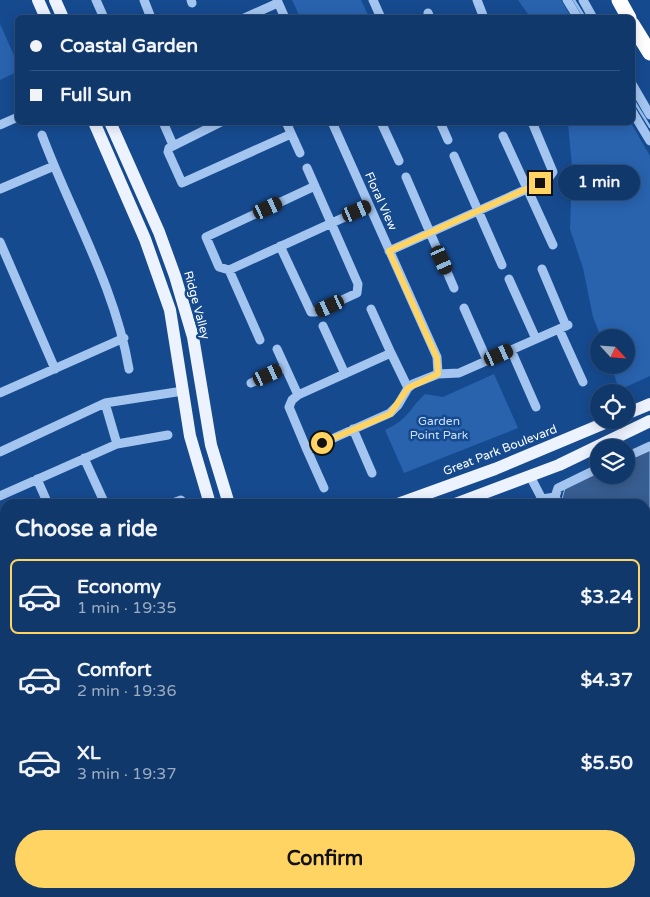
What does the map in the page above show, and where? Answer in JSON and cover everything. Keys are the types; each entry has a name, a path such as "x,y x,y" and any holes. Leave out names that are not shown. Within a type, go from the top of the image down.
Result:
{"highway":[{"path":"619,0 627,15"},
{"path":"635,29 650,53"}],"main road":[{"path":"38,0 45,15"},
{"path":"55,0 61,15"},
{"path":"95,125 145,239 170,310 190,436 209,499"},
{"name":"Ridge Valley","path":"111,125 159,232 176,276 193,337 211,446 227,499"},
{"path":"635,410 650,404"},
{"path":"468,499 582,455 650,421"},
{"name":"Great Park Boulevard","path":"412,499 510,463 591,429"},
{"path":"221,478 232,499"}],"street":[{"path":"96,0 103,15"},
{"path":"144,0 150,15"},
{"path":"374,0 380,15"},
{"path":"477,0 483,15"},
{"path":"567,0 576,15"},
{"path":"583,0 592,15"},
{"path":"250,15 278,1 284,15"},
{"path":"635,89 650,115"},
{"path":"635,116 650,141"},
{"path":"0,125 15,118"},
{"path":"164,125 171,146"},
{"path":"215,125 171,146 168,152 182,184 292,134"},
{"path":"288,125 300,153"},
{"name":"Floral View","path":"333,125 437,358 438,374"},
{"path":"382,125 399,161"},
{"path":"441,125 448,140"},
{"path":"389,251 547,180 553,172 533,125"},
{"path":"42,135 101,272 124,338 129,368"},
{"path":"503,136 553,245"},
{"path":"454,156 502,265"},
{"path":"0,189 54,166"},
{"path":"280,246 308,308 316,312 357,293 359,288 307,168"},
{"path":"406,177 454,288"},
{"path":"260,340 227,270 219,267 206,237 315,186"},
{"path":"227,270 369,206"},
{"path":"145,239 159,232"},
{"path":"0,242 55,369"},
{"path":"542,269 564,326 582,382"},
{"path":"509,278 536,339"},
{"path":"464,308 488,360"},
{"path":"371,309 408,388"},
{"path":"323,326 345,374"},
{"path":"307,450 390,414 408,388 438,374 459,373 564,326"},
{"path":"0,393 124,338"},
{"path":"277,349 298,395"},
{"path":"511,350 536,407"},
{"path":"324,488 289,407 292,400 298,395 391,353"},
{"path":"251,383 285,368"},
{"path":"0,452 105,403 183,391"},
{"path":"105,403 117,444"},
{"path":"353,429 372,473"},
{"path":"0,496 117,444 168,434"},
{"path":"635,452 650,446"},
{"path":"84,458 103,499"},
{"path":"557,499 558,488 562,484 590,472"},
{"path":"530,476 542,499"},
{"path":"37,480 46,499"}],"green space":[{"path":"292,0 361,0 368,15 299,15"},
{"path":"518,0 561,0 570,15 529,15"},
{"path":"0,24 15,58 15,73 0,80"},
{"path":"568,125 632,125 650,156 650,376 632,384 617,384 614,374 635,374 635,329 598,329 593,317 583,268 570,229 572,167"},
{"name":"Garden Point Park","path":"494,374 518,428 404,473 385,430 404,418 425,394 443,397"}],"shaded area":[{"path":"650,450 650,499 562,499 565,488 590,476 590,484 635,484 635,456"}],"waterway":[{"path":"574,0 583,15"},
{"path":"635,103 650,127"}],"route":[{"path":"322,443 390,414 408,388 413,384 438,374 437,358 389,251 540,183"}]}
